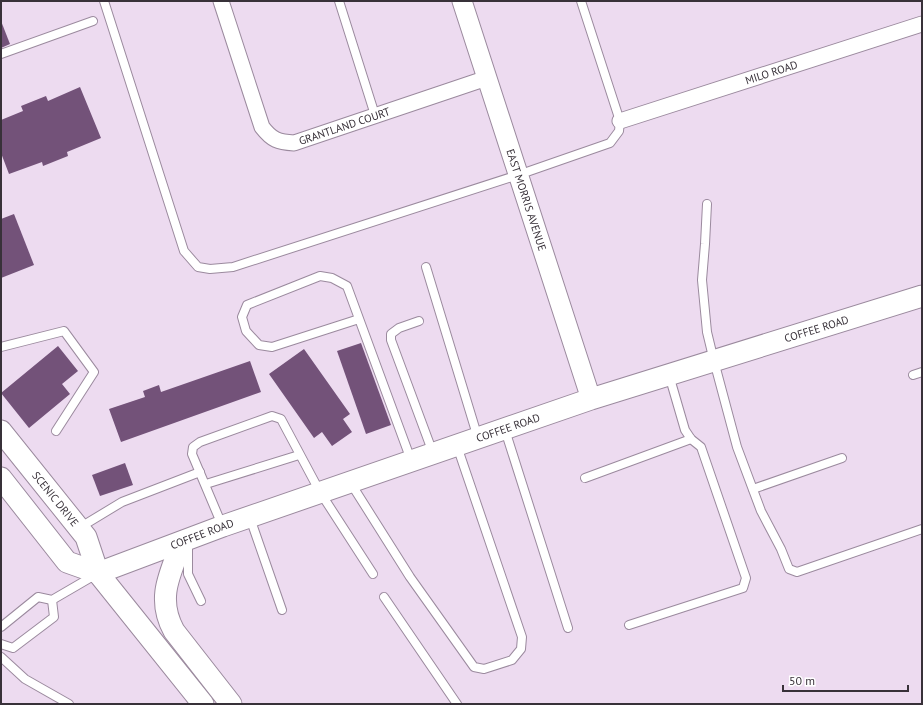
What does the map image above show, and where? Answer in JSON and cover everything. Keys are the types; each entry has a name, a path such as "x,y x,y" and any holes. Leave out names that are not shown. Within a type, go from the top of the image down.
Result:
{"main road":[{"name":"COFFEE ROAD","path":"98,573 223,526 591,399 922,296"},
{"name":"SCENIC DRIVE","path":"1,431 86,537 98,573 203,704"},
{"path":"1,478 67,562 98,573"},
{"path":"185,541 167,583 165,605 167,619 174,631 231,704"}],"street":[{"name":"GRANTLAND COURT","path":"222,1 262,127 270,137 282,142 294,143 487,78"},
{"name":"EAST MORRIS AVENUE","path":"462,1 591,399"},
{"name":"MILO ROAD","path":"620,121 922,24"}],"lane":[{"path":"104,1 184,251 198,267 210,269 233,267 518,175 610,143 619,131 620,121 581,1"},
{"path":"339,1 375,115"},
{"path":"1,54 93,21"},
{"path":"706,204 702,280 708,332 714,361 737,447 761,511 781,549 789,570 797,572 922,529"},
{"path":"426,267 478,438"},
{"path":"359,319 272,347 259,345 246,331 242,317 247,305 320,276 332,278 347,286 411,461"},
{"path":"419,321 399,328 391,334 391,340 433,454"},
{"path":"1,347 64,331 94,372 56,431"},
{"path":"913,375 922,372"},
{"path":"629,625 743,588 746,578 702,447 691,439 686,430 669,374"},
{"path":"223,526 192,454 194,447 200,442 272,416 281,419 320,492 373,574"},
{"path":"505,429 568,628"},
{"path":"585,478 691,439"},
{"path":"350,482 410,577 474,667 484,669 512,660 521,649 522,637 457,445"},
{"path":"206,484 299,455"},
{"path":"753,489 842,458"},
{"path":"78,528 122,502 200,472"},
{"path":"249,517 282,610"},
{"path":"185,541 188,574 201,601"},
{"path":"1,627 38,597 52,600 98,573"},
{"path":"384,597 457,704"},
{"path":"1,644 13,648 54,617 52,600"},
{"path":"1,657 25,679 69,704"}],"building":[{"path":"1,21 10,44 1,48"},
{"path":"80,87 101,138 67,152 68,156 43,166 42,162 9,174 1,153 1,120 23,111 21,106 46,96 48,101"},
{"path":"14,214 34,265 1,278 1,219"},
{"path":"361,343 391,425 366,434 337,351"},
{"path":"58,346 78,371 62,384 70,394 29,428 1,393"},
{"path":"304,349 350,414 343,419 352,432 332,446 322,432 314,438 269,374"},
{"path":"250,361 261,392 121,442 109,409 145,397 143,391 159,385 161,392"},
{"path":"125,463 133,485 100,496 92,475"}]}
